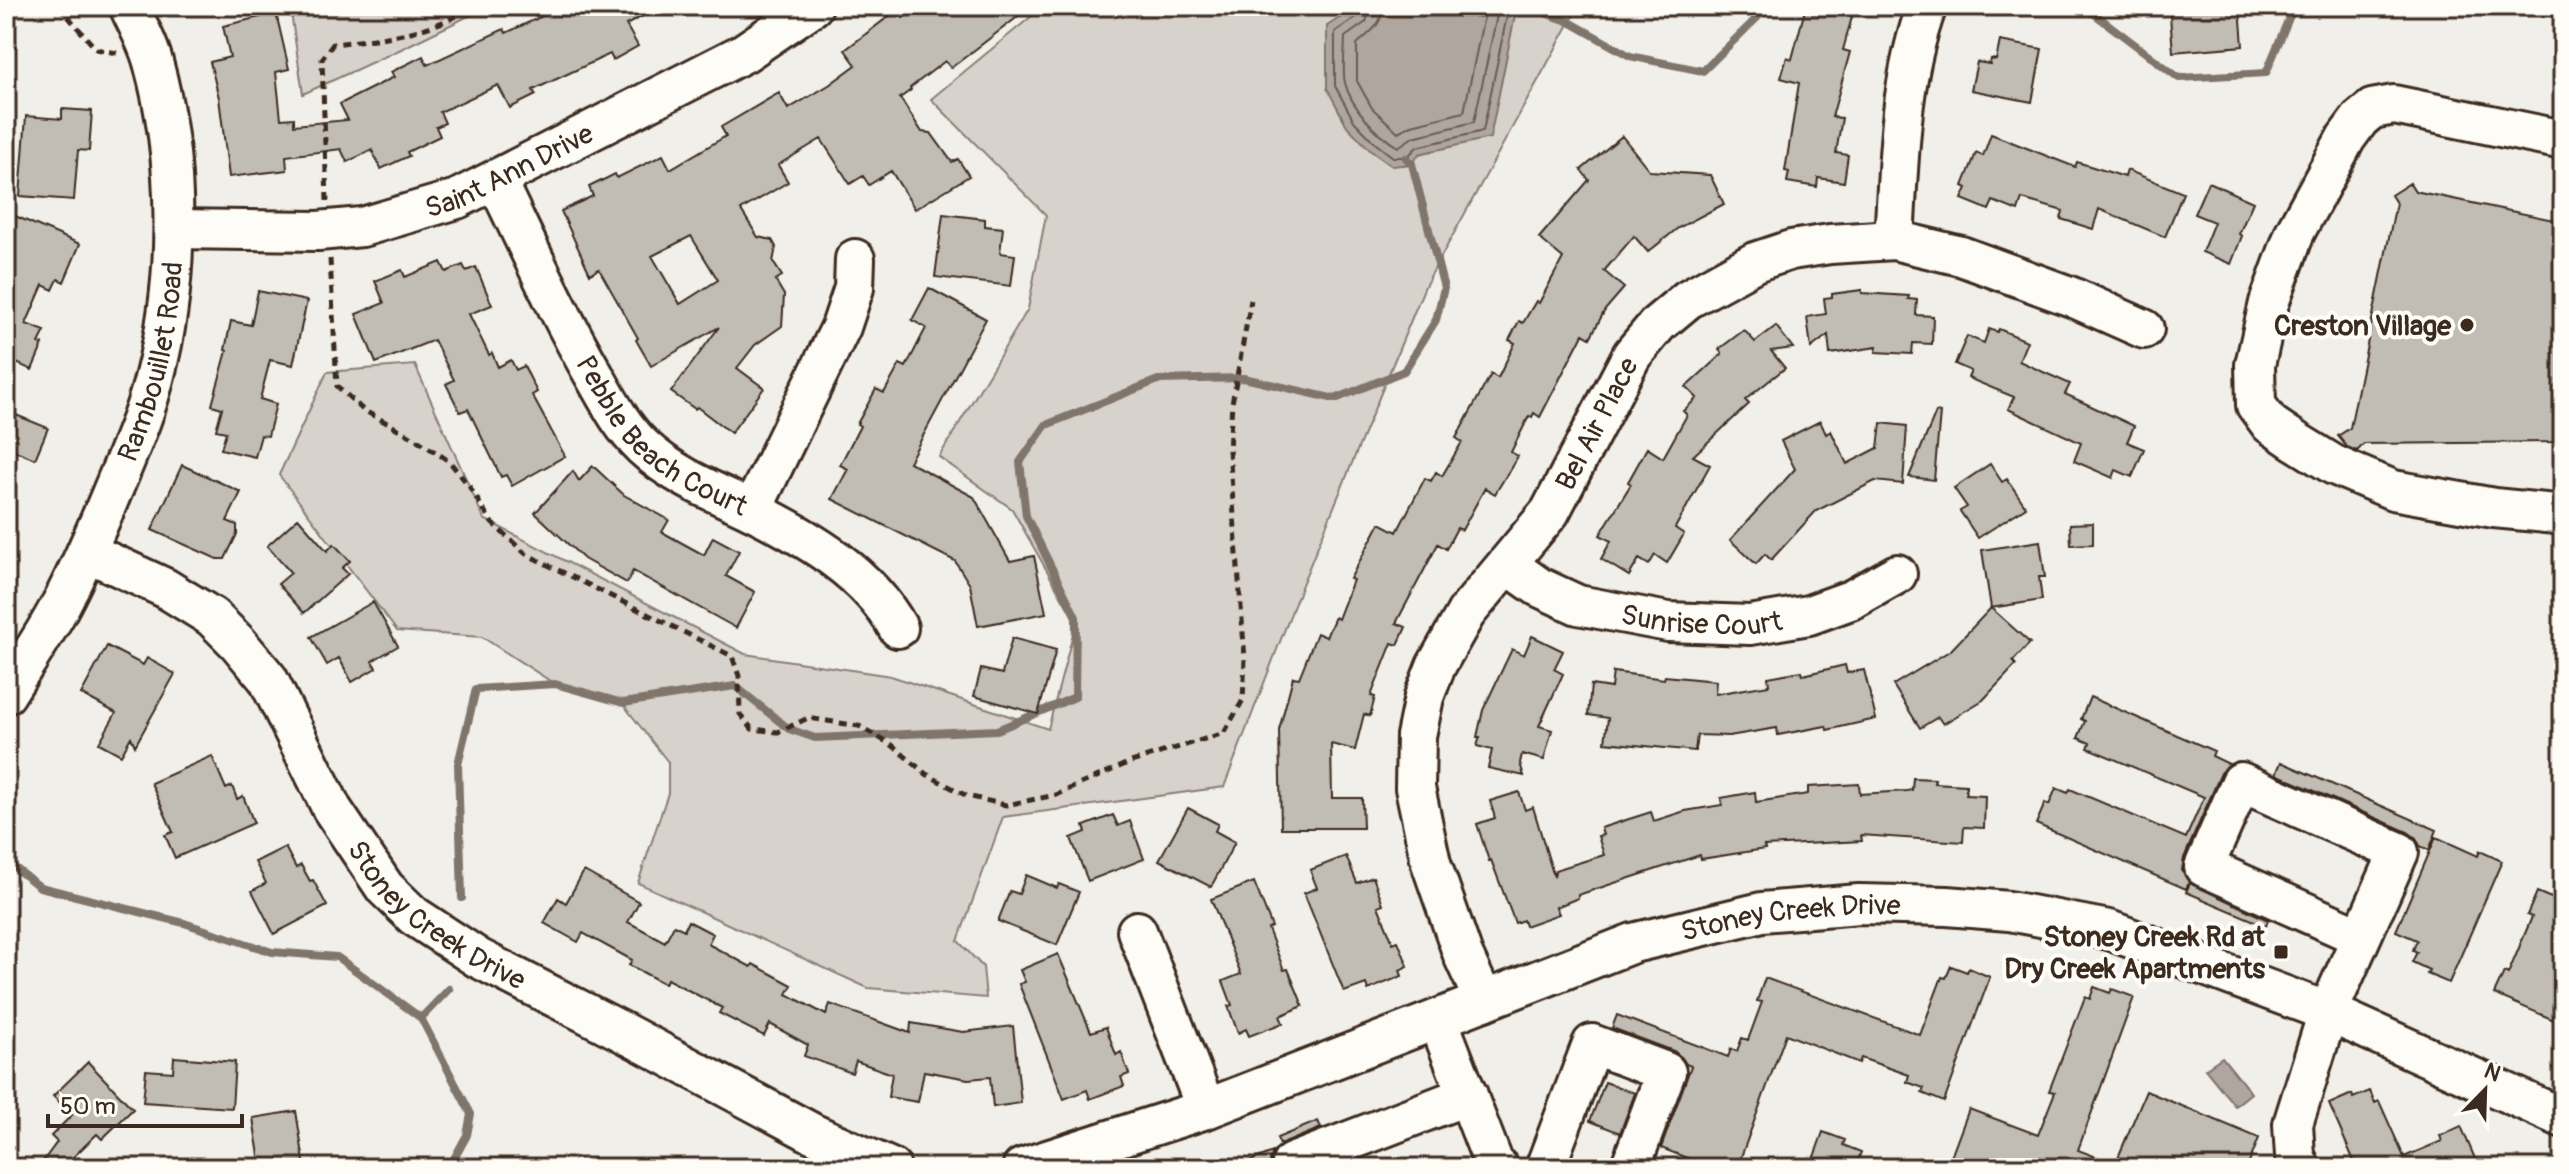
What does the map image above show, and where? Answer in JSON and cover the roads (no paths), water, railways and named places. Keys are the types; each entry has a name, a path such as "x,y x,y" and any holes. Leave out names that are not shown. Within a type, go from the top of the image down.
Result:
{"street":[{"name":"Rambouillet Road","path":"6,694 60,607 87,552 134,438 155,376 167,308 174,189 168,136 153,60 129,6"},
{"name":"Saint Ann Drive","path":"174,229 318,231 362,227 443,204 744,53 813,6"},
{"path":"1894,240 1903,100 1917,35 1927,6"},
{"path":"2563,140 2394,105 2372,109 2346,138 2295,232 2269,303 2255,365 2256,405 2270,424 2334,465 2393,490 2563,517"},
{"name":"Pebble Beach Court","path":"496,180 577,346 621,423 644,448 674,470 827,552 860,578 887,609 898,628"},
{"name":"Bel Air Place","path":"1484,1001 1463,955 1431,863 1415,788 1416,736 1424,697 1436,666 1466,613 1550,512 1632,355 1658,324 1701,291 1755,262 1791,250 1894,240 1961,256 2072,297 2144,329"},
{"path":"752,510 841,327 854,288 855,259"},
{"name":"Stoney Creek Drive","path":"87,552 165,588 212,617 238,643 268,679 332,809 385,888 414,916 478,958 812,1133 891,1168"},
{"name":"Sunrise Court","path":"1508,565 1539,587 1578,605 1668,622 1750,625 1809,615 1853,599 1897,574"},
{"path":"2301,1168 2295,1156 2293,1124 2328,1012 2399,852 2241,782 2204,867 2361,937"},
{"name":"Stoney Creek Drive","path":"1022,1168 1206,1109 1648,940 1762,912 1873,905 2009,911 2109,930 2328,1012 2563,1118"},
{"path":"1137,931 1206,1109"},
{"path":"1438,1020 1494,1164 1499,1168"},
{"path":"1545,1168 1592,1044 1666,1072 1630,1168"},
{"path":"1292,1163 1468,1095"}],"water":[{"path":"1358,6 1517,6 1490,138 1419,154 1412,164 1392,166 1371,151 1347,126 1327,88 1327,26"},
{"path":"2222,1057 2251,1093 2235,1106 2205,1069"}],"waterway":[{"path":"1524,6 1568,21 1630,56 1703,71 1769,6"},
{"path":"2084,6 2179,78 2266,73 2294,6"},
{"path":"462,898 458,764 476,689 555,684 623,703 735,686 789,729 815,738 997,730 1075,697 1076,617 1026,516 1020,462 1046,425 1158,380 1244,378 1335,399 1404,371 1436,320 1444,288 1412,164 1406,158"},
{"path":"6,861 40,887 184,923 272,952 337,957 421,1018 471,1114 467,1135 449,1168"},
{"path":"421,1018 449,989"}],"place":[{"name":"Creston Village","path":"2467,325"},
{"name":"Stoney Creek Rd at Dry Creek Apartments","path":"2281,952"}]}
